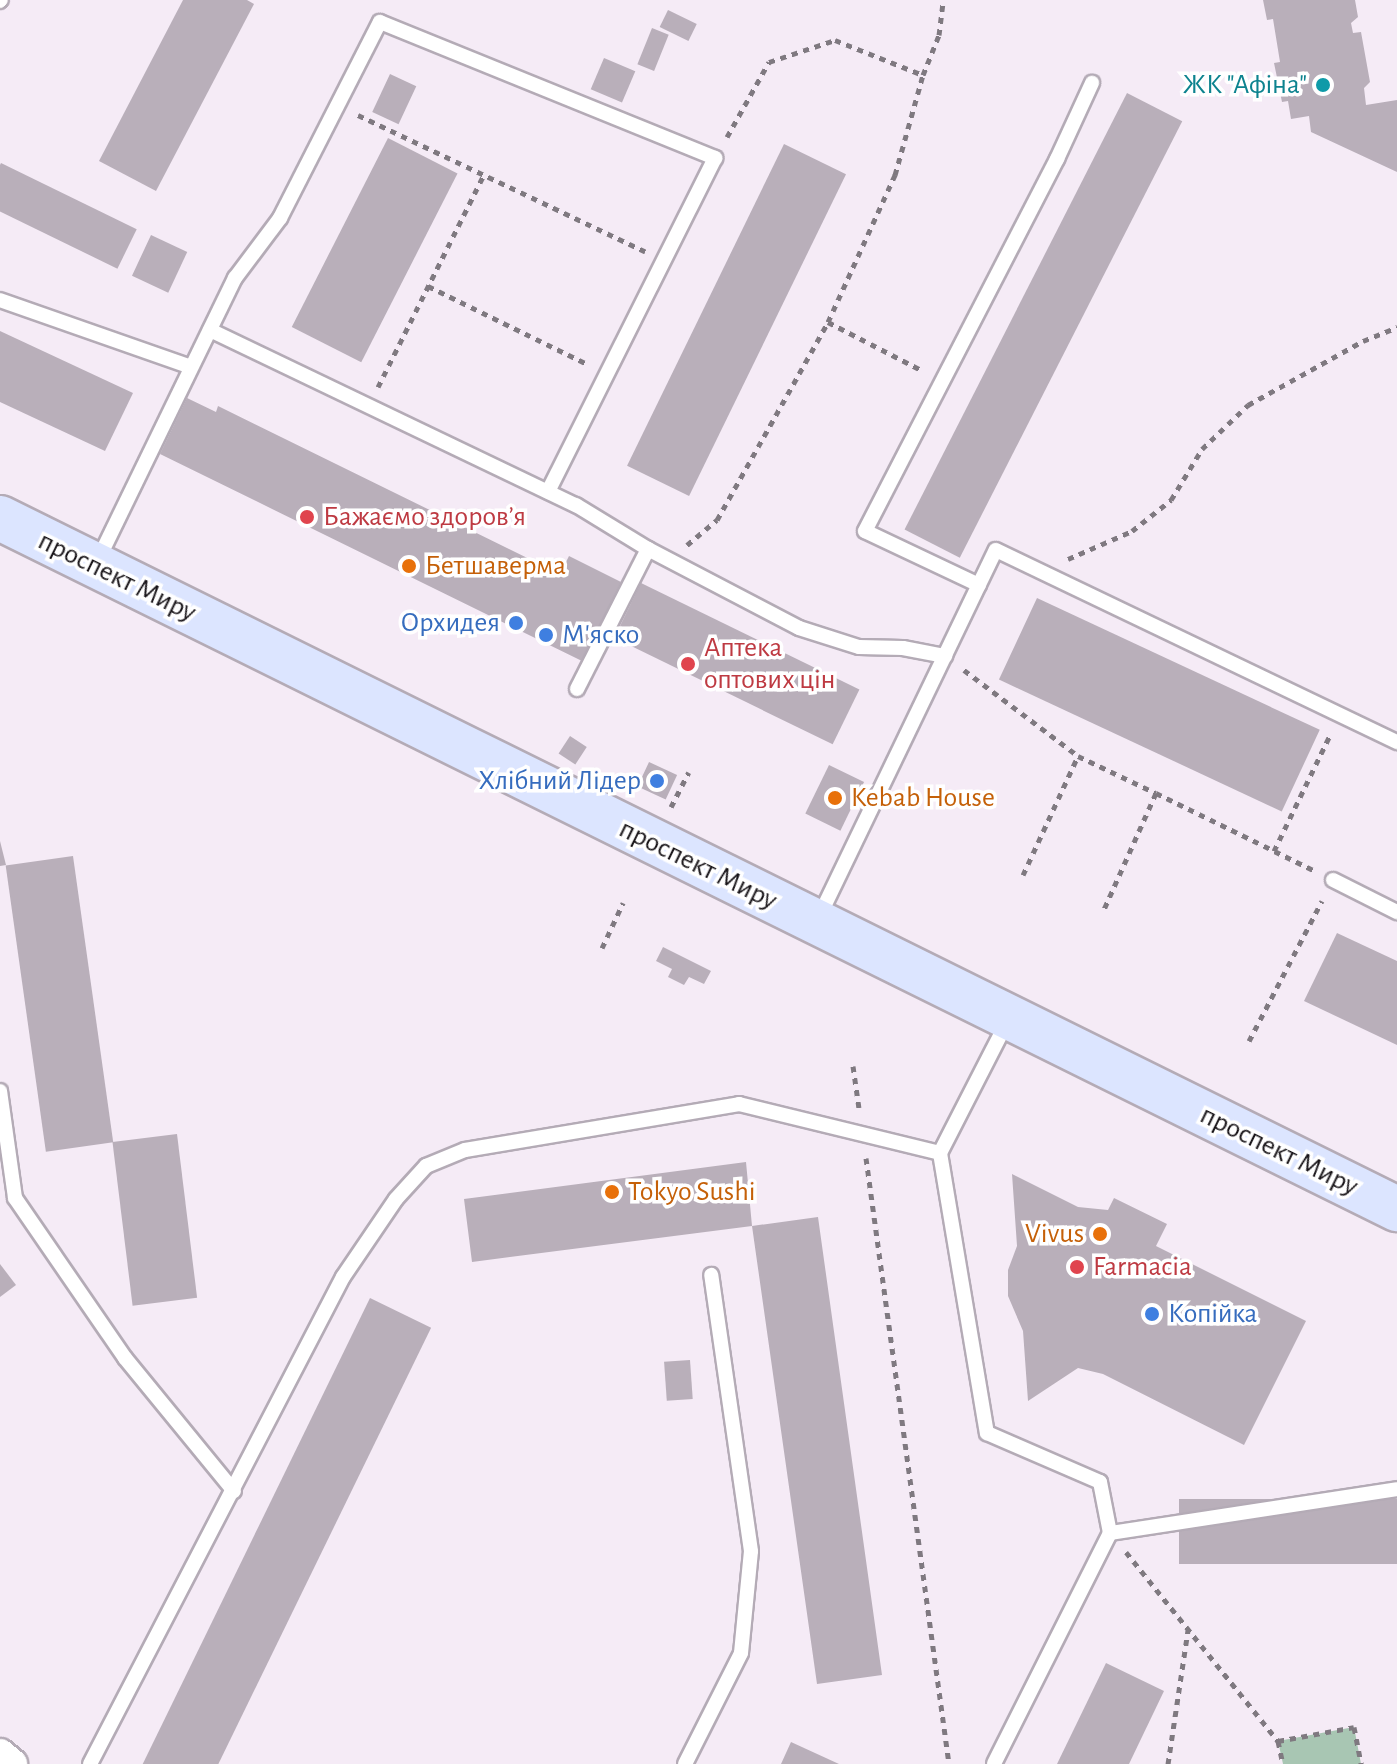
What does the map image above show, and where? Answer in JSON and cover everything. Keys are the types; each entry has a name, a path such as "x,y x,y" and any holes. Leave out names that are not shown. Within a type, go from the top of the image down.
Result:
{"main road":[{"name":"проспект Миру","path":"0,518 1397,1209"}],"street":[{"path":"0,1754 12,1764"}],"lane":[{"path":"96,566 235,278 280,218 335,104 380,22 715,158 548,492"},
{"path":"979,585 865,531 1057,159 1092,83"},
{"path":"0,300 191,367"},
{"path":"210,330 548,492 648,549 799,628 859,647 903,648 945,656"},
{"path":"577,689 648,549"},
{"path":"816,923 996,550 1397,742"},
{"path":"1333,880 1397,912"},
{"path":"994,1764 1110,1533 1100,1482 987,1433 940,1153 1010,1017"},
{"path":"0,1091 15,1198 125,1358 234,1491"},
{"path":"90,1764 343,1277 396,1199 426,1166 465,1150 739,1104 940,1153"},
{"path":"685,1764 741,1653 751,1551 711,1275"},
{"path":"1110,1533 1397,1489"}],"path":[{"path":"648,549 680,551 717,520 828,322 895,175 923,75 939,35 943,0"},
{"path":"715,158 769,62 835,40 923,75"},
{"path":"335,104 664,260"},
{"path":"369,406 483,176"},
{"path":"428,286 607,374"},
{"path":"828,322 942,380"},
{"path":"1035,569 1078,556 1132,531 1171,500 1202,449 1248,405 1363,341 1397,327"},
{"path":"945,656 1078,756 1333,880 1249,1041"},
{"path":"1274,851 1339,715"},
{"path":"1023,875 1078,756"},
{"path":"670,808 689,772"},
{"path":"1104,909 1156,793"},
{"path":"602,948 623,903"},
{"path":"853,1066 859,1112"},
{"path":"864,1143 949,1764"},
{"path":"1110,1533 1278,1741 1283,1764"},
{"path":"1168,1764 1188,1629"},
{"path":"1278,1741 1354,1727 1361,1764"}],"green space":[{"path":"1354,1727 1361,1764 1283,1764 1278,1741"}],"building":[{"path":"183,0 247,0 254,4 156,191 99,161"},
{"name":"ЖК \"Афіна\"","path":"1263,0 1355,0 1358,17 1351,23 1353,33 1361,32 1370,82 1364,88 1366,105 1397,100 1397,172 1311,132 1309,116 1291,119 1288,101 1282,102 1274,63 1280,62 1273,19 1267,20"},
{"path":"668,10 697,24 688,41 660,27"},
{"path":"652,28 669,35 654,71 637,64"},
{"path":"604,58 635,71 622,103 591,89"},
{"path":"390,74 416,86 399,124 372,112"},
{"path":"1127,93 1182,121 960,558 905,530"},
{"path":"388,138 457,173 361,362 292,327"},
{"path":"784,144 846,174 689,496 627,466"},
{"path":"1,163 137,229 117,269 0,211"},
{"path":"151,235 187,252 168,293 132,276"},
{"path":"0,331 133,393 105,451 0,402"},
{"path":"187,398 216,412 218,406 560,574 569,556 621,582 582,661 160,454"},
{"path":"641,583 859,690 833,744 614,638"},
{"path":"1037,598 1320,730 1282,811 999,680"},
{"path":"570,736 587,747 575,765 559,754"},
{"name":"Хлібний Лідер","path":"649,762 677,775 666,800 638,786"},
{"name":"Kebab House","path":"829,765 864,782 840,831 805,814"},
{"path":"0,841 6,865 0,866"},
{"path":"73,856 113,1142 46,1152 6,865"},
{"path":"1337,933 1397,961 1397,1045 1304,1001"},
{"path":"663,947 711,971 704,984 689,977 684,985 668,977 672,969 656,961"},
{"path":"177,1134 197,1298 133,1306 112,1142"},
{"path":"746,1162 752,1226 472,1262 464,1199"},
{"name":"Копійка","path":"1012,1174 1078,1207 1108,1210 1114,1198 1167,1224 1156,1246 1306,1321 1244,1445 1103,1374 1078,1368 1028,1401 1023,1331 1008,1296 1008,1270 1017,1246"},
{"path":"818,1217 882,1675 817,1684 752,1226"},
{"path":"0,1264 16,1285 0,1297"},
{"path":"370,1298 431,1328 218,1764 143,1764"},
{"path":"690,1360 693,1399 667,1401 664,1362"},
{"path":"1179,1499 1397,1499 1397,1564 1179,1564"},
{"path":"1106,1663 1164,1691 1129,1764 1057,1764"},
{"path":"791,1742 839,1764 781,1764"}],"place":[{"name":"ЖК \"Афіна\"","path":"1323,85"},
{"name":"Бажаємо здоровʼя","path":"307,517"},
{"name":"Бетшаверма","path":"409,566"},
{"name":"Орхидея","path":"516,623"},
{"name":"М'яско","path":"546,635"},
{"name":"Аптека оптових цін","path":"688,664"},
{"name":"Хлібний Лідер","path":"657,781"},
{"name":"Kebab House","path":"835,798"},
{"name":"Tokyo Sushi","path":"612,1192"},
{"name":"Vivus","path":"1100,1234"},
{"name":"Farmacia","path":"1077,1267"},
{"name":"Копійка","path":"1152,1314"}]}
